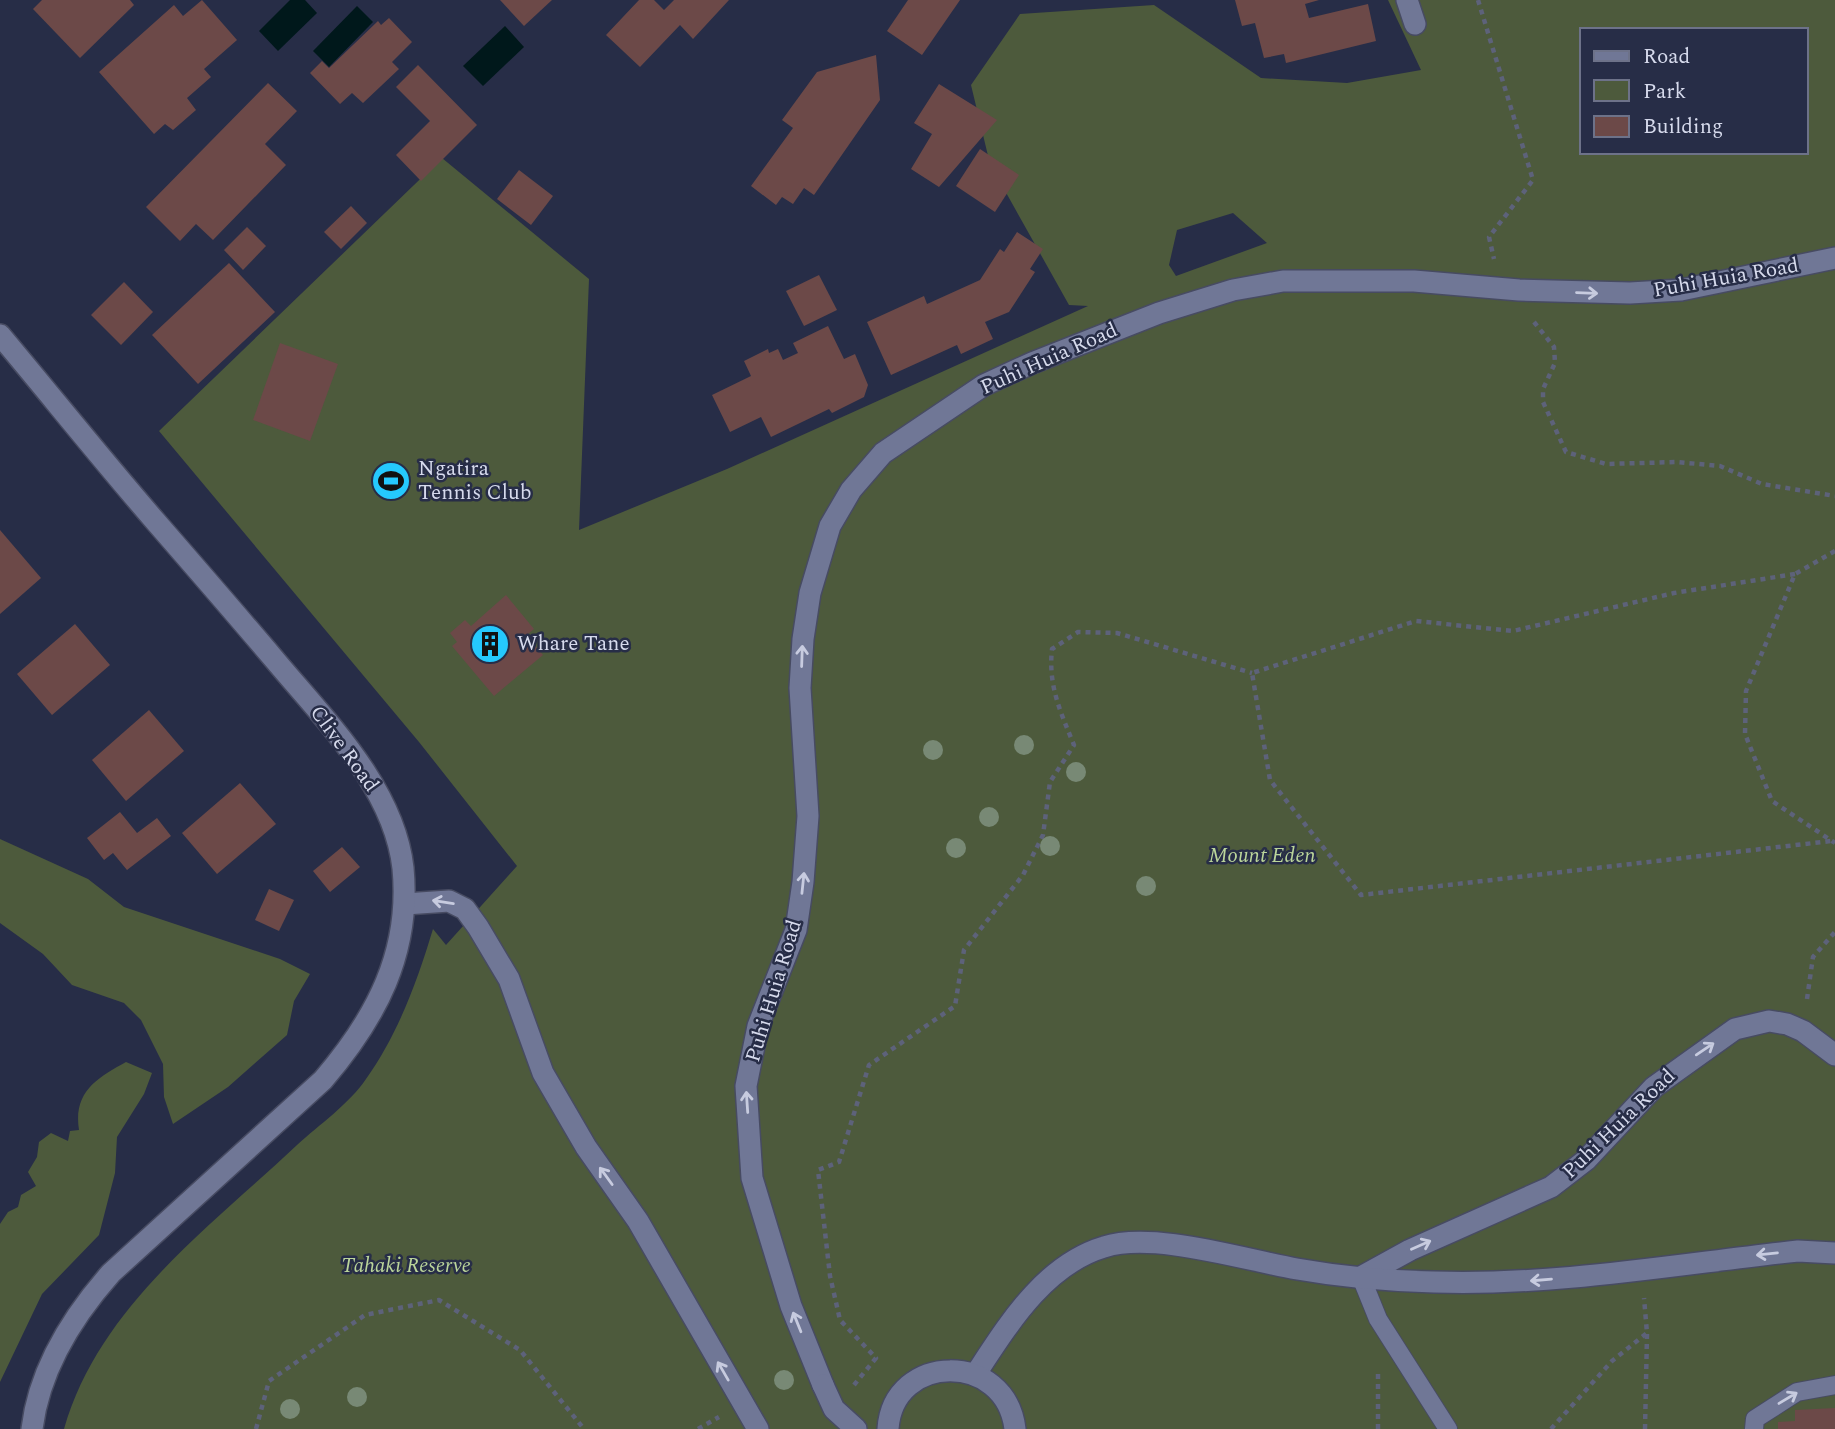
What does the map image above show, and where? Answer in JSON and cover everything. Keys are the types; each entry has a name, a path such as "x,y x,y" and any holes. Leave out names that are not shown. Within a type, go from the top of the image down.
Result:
{"street":[{"path":"1407,0 1415,24"},
{"name":"Puhi Huia Road","path":"856,1429 834,1409 791,1306 752,1178 746,1086 758,1027 796,930 808,816 802,758 803,639 810,593 830,526 851,490 883,453 984,385 1031,363 1159,313 1233,290 1283,281 1414,281 1519,290 1598,293 1681,290 1835,258"},
{"name":"Clive Road","path":"0,335 307,698 373,785 392,824 402,866 405,904 395,960 377,1007 352,1045 323,1080 111,1273 82,1306 45,1381 32,1429"},
{"path":"405,904 449,901 465,909 478,927 509,979 544,1073 555,1094 586,1147 638,1221 758,1429"},
{"name":"Puhi Huia Road","path":"1361,1277 1410,1250 1551,1188 1586,1160 1633,1106 1654,1087 1735,1028 1769,1021 1803,1031 1835,1055"},
{"path":"975,1375 1009,1324 1046,1281 1067,1264 1106,1246 1144,1242 1361,1277 1434,1282 1536,1281 1798,1251 1835,1253"},
{"path":"888,1429 892,1408 915,1381 947,1370 975,1375 994,1386 1010,1408 1015,1429"}],"lane":[{"path":"1361,1277 1378,1319 1448,1429"},
{"path":"1754,1429 1755,1419 1797,1392 1835,1385"}],"path":[{"path":"1478,0 1533,180 1489,237"},
{"path":"1519,290 1531,318 1555,347 1555,363 1543,389 1543,402 1566,452 1606,464 1712,465 1762,484 1835,496"},
{"path":"834,1409 876,1358 840,1320 830,1276 818,1170 839,1162 869,1065 955,1006 964,950 1023,875 1043,835 1050,782 1074,745 1054,698 1049,673 1052,649 1078,632 1117,633 1252,673 1416,621 1513,631 1674,593 1795,574 1835,551"},
{"path":"1795,574 1746,691 1745,734 1772,801 1833,842"},
{"path":"1252,673 1270,779 1362,895 1833,842"},
{"path":"1803,1031 1813,957 1835,932"},
{"path":"1641,1268 1647,1333 1645,1429"},
{"path":"256,1429 269,1381 290,1366 365,1315 439,1300 520,1350 584,1429"},
{"path":"1551,1429 1612,1361 1647,1333"}],"green space":[{"name":"Mount Eden","path":"1388,0 1835,0 1835,1429 64,1429 80,1385 103,1345 160,1273 342,1106 366,1079 388,1044 405,1007 433,929 446,945 517,866 419,742 159,431 442,158 589,279 579,530 727,469 1088,306 1069,305 990,164 971,85 1020,14 1154,5 1261,78 1347,83 1421,70","holes":["1233,213 1267,243 1176,276 1169,265 1177,230"]},
{"path":"0,839 88,879 124,907 280,959 310,974 294,1001 287,1035 228,1087 173,1124 164,1097 163,1064 141,1020 124,1003 72,985 43,954 0,923"},
{"path":"126,1062 152,1073 144,1094 117,1137 115,1173 99,1235 42,1294 0,1382 0,1224 8,1212 18,1207 21,1195 36,1186 28,1172 37,1157 39,1142 51,1133 68,1141 70,1131 79,1130 80,1106 89,1088"}],"shaded area":[{"path":"290,0 305,0 317,13 278,51 259,31"},
{"path":"357,6 373,22 329,67 313,51"},
{"path":"505,26 524,47 483,86 463,66"}],"building":[{"path":"42,0 130,0 134,5 80,58 33,9"},
{"path":"202,0 237,40 204,69 211,77 187,98 196,110 173,130 165,124 154,134 99,72 174,5 183,16"},
{"path":"500,0 552,0 524,26"},
{"path":"639,0 654,0 664,10 674,0 729,0 693,39 680,25 640,67 606,35"},
{"path":"908,0 960,0 922,55 887,31"},
{"path":"1235,0 1319,0 1305,4 1309,18 1368,4 1376,41 1286,63 1284,54 1264,58 1255,23 1242,26"},
{"path":"389,18 412,42 392,62 399,69 363,103 352,93 340,104 310,73 322,61 329,68 378,21 381,25"},
{"path":"876,55 880,100 814,195 804,188 793,204 782,197 776,205 751,186 793,128 782,120 817,72"},
{"path":"418,65 477,125 421,181 396,155 430,121 396,87"},
{"path":"268,83 297,111 265,144 286,165 213,240 196,224 180,241 146,207"},
{"path":"939,84 997,120 939,187 911,169 932,134 914,123"},
{"path":"980,149 1019,175 995,212 956,186"},
{"path":"519,170 553,196 531,225 497,199"},
{"path":"351,206 367,223 341,249 324,232"},
{"path":"247,227 266,246 243,270 224,250"},
{"path":"1017,232 1043,249 1030,269 1035,272 1009,312 985,322 993,339 961,354 957,345 891,375 867,322 924,296 927,304 980,280 1000,249 1004,252"},
{"path":"229,263 275,312 198,384 152,335"},
{"path":"819,275 837,310 804,326 786,291"},
{"path":"124,282 153,312 121,345 91,315"},
{"path":"828,326 844,359 855,354 868,385 864,397 832,413 829,409 771,437 761,417 730,432 712,395 751,376 744,361 768,349 769,353 778,349 783,360 798,353 793,343"},
{"path":"280,343 338,364 310,441 253,420"},
{"path":"0,530 41,578 0,614"},
{"name":"Whare Tane","path":"506,595 534,629 522,639 528,647 533,643 543,655 494,696 452,646 457,642 450,633 465,620 471,626"},
{"path":"75,624 110,665 52,715 17,674"},
{"path":"149,710 184,751 126,801 92,760"},
{"path":"240,783 276,824 217,874 182,833"},
{"path":"120,812 137,833 157,818 171,836 127,870 113,853 104,860 87,838"},
{"path":"342,847 360,867 330,892 313,871"},
{"path":"269,889 294,900 279,931 255,920"},
{"path":"1835,1408 1835,1429 1778,1429 1778,1422 1795,1421 1795,1410"}],"place":[{"name":"Ngatira Tennis Club","path":"391,481"},
{"name":"Whare Tane","path":"490,644"}],"park label":[{"name":"Tahaki Reserve","path":"406,1266"}]}
